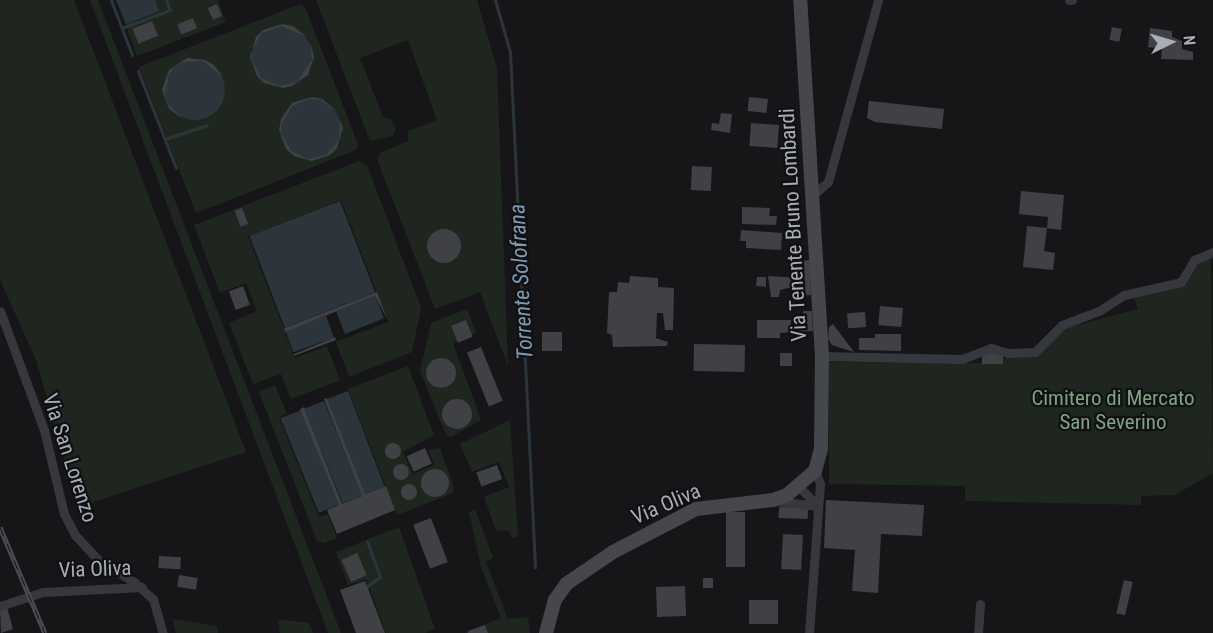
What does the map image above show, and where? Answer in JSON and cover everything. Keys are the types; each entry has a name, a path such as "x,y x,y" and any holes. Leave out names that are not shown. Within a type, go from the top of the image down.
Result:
{"main road":[{"name":"Via Tenente Bruno Lombardi","path":"800,0 822,356 821,449"},
{"name":"Via Oliva","path":"546,633 555,600 566,584 613,552 696,509 773,500 800,488 815,471 821,449"}],"street":[{"path":"813,195 828,182 878,0"},
{"path":"822,356 962,359 991,348 1008,353 1035,352 1062,325 1099,311 1124,295 1181,282 1194,261 1213,252"},
{"name":"Via San Lorenzo","path":"0,311 44,430 64,514 75,535 97,559 142,587"},
{"path":"809,633 820,484 815,471"},
{"path":"800,488 818,506"},
{"path":"773,500 818,506"},
{"name":"Via Oliva","path":"0,606 43,592 142,587 153,599 163,633"},
{"path":"978,633 980,604"}],"green space":[{"path":"0,0 74,0 246,452 78,507 36,360 0,280"},
{"path":"90,0 98,0 341,633 328,633"},
{"path":"116,0 218,0 226,22 137,56"},
{"path":"316,0 477,0 497,68 508,366 480,292 435,309 377,159 380,153 408,141 408,131 437,120 408,40 360,58 383,117 391,119 396,129 393,136 370,141"},
{"path":"300,4 305,7 358,144 356,150 196,213 139,67"},
{"path":"359,161 367,165 421,308 412,352 349,377 336,342 388,322 341,200 248,236 295,358 327,346 340,380 291,399 281,374 253,384 229,323 257,311 246,283 220,293 194,225"},
{"name":"Cimitero di Mercato San Severino","path":"1211,257 1213,473 1175,495 1141,496 1141,505 965,501 965,486 829,484 829,362 982,363 982,353 1003,353 1004,358 1037,355 1062,329 1138,309 1133,295 1183,286 1197,261"},
{"path":"467,309 476,333 453,343 481,420 451,437 446,435 420,371 431,323"},
{"path":"408,366 434,435 403,452 413,474 434,465 428,450 440,448 454,487 453,493 397,515 348,389"},
{"path":"275,385 287,414 279,417 319,517 328,514 337,538 324,543 317,541 259,392"},
{"path":"510,420 518,536 512,538 508,530 496,531 484,497 509,487 499,462 472,472 460,444"},
{"path":"475,509 493,558 486,562 508,619 528,617 530,633 465,633 501,618 481,567 469,512"},
{"path":"399,527 435,629 425,633 386,633 366,579 348,585 336,552"},
{"path":"172,619 217,626 218,633 176,633"},
{"path":"278,619 309,623 313,633 280,633"}],"shaded area":[{"path":"116,0 155,0 159,11 126,24"},
{"path":"282,26 303,35 312,56 303,77 282,86 261,77 252,56 261,35"},
{"path":"195,60 216,69 225,90 216,111 195,120 174,111 165,90 174,69"},
{"path":"311,99 332,108 341,129 332,150 311,159 290,150 281,129 290,108"},
{"path":"340,201 375,292 285,327 249,236"},
{"path":"375,296 384,318 345,334 336,312"},
{"path":"326,316 334,338 293,352 286,331"},
{"path":"348,391 385,486 364,494 327,399"},
{"path":"324,401 362,496 343,503 305,409"},
{"path":"301,410 339,505 319,513 281,418"}],"building":[{"path":"217,4 222,16 213,20 208,8"},
{"path":"193,18 197,28 181,35 177,24"},
{"path":"152,21 158,36 139,44 133,29"},
{"path":"282,24 293,26 307,37 281,26 262,33 252,50 256,37 263,30"},
{"path":"1112,27 1122,29 1119,42 1110,40"},
{"path":"1150,28 1172,31 1172,37 1182,41 1182,49 1193,52 1193,60 1161,59 1162,49 1148,47"},
{"path":"310,41 314,57 308,75 292,86 283,88 264,83 257,76 250,57 252,50 252,60 261,78 279,86 297,82 312,60"},
{"path":"187,58 205,60 214,65 223,77 203,61 184,62 175,67 169,75 165,94 168,104 183,119 169,109 162,90 169,70"},
{"path":"312,97 322,99 338,112 320,100 309,99 292,106 282,123 281,133 291,151 308,159 326,155 339,140 340,120 343,128 337,148 330,155 312,161 294,156 286,149 279,130 281,119 292,103"},
{"path":"749,97 768,99 766,113 748,111"},
{"path":"869,101 944,109 942,129 875,122 867,118"},
{"path":"721,113 732,114 730,133 711,130 712,123 719,124"},
{"path":"751,123 779,125 777,148 749,146"},
{"path":"692,166 712,167 711,191 691,190"},
{"path":"1021,191 1064,195 1061,230 1047,228 1048,217 1019,214"},
{"path":"742,207 770,208 769,216 777,216 776,225 742,224"},
{"path":"242,208 248,224 241,227 235,211"},
{"path":"1027,226 1047,228 1044,251 1055,253 1053,270 1023,267"},
{"path":"444,229 456,234 461,246 456,258 444,263 432,258 427,246 432,234"},
{"path":"741,230 782,233 781,250 746,248 746,241 740,241"},
{"path":"810,260 811,295 797,296 796,289 788,288 780,290 779,297 771,297 768,276 800,278 800,261"},
{"path":"630,276 658,278 658,287 674,288 673,330 665,330 663,313 657,313 656,338 668,342 667,346 613,347 612,335 607,333 609,292 617,292 618,282 629,283"},
{"path":"757,277 766,277 766,287 756,286"},
{"path":"243,286 250,305 236,310 229,291"},
{"path":"377,292 387,319 375,296 285,332 284,328"},
{"path":"880,306 903,308 901,327 878,325"},
{"path":"803,311 812,311 813,331 795,332 795,326 803,322"},
{"path":"865,312 866,327 848,328 847,313"},
{"path":"466,320 473,337 458,343 451,326"},
{"path":"757,320 791,320 791,332 780,333 780,338 757,338"},
{"path":"833,324 854,352 832,345 828,339 829,327"},
{"path":"542,332 562,332 562,351 542,351"},
{"path":"875,334 901,334 901,351 859,350 859,338 875,338"},
{"path":"335,337 336,340 294,356 294,354"},
{"path":"694,344 745,345 745,372 694,371"},
{"path":"481,347 503,401 489,406 467,353"},
{"path":"780,353 792,353 792,366 780,366"},
{"path":"982,353 1003,353 1003,364 982,364"},
{"path":"441,358 452,362 456,373 452,384 441,388 430,384 426,373 430,362"},
{"path":"327,398 365,494 386,486 395,510 337,534 327,510 339,505 300,409 304,407 342,504 362,496 324,399"},
{"path":"457,399 468,403 472,414 468,425 457,429 446,425 442,414 446,403"},
{"path":"393,443 401,451 393,459 385,451"},
{"path":"425,448 432,464 414,472 407,456"},
{"path":"401,464 409,472 401,480 393,472"},
{"path":"497,465 502,479 481,487 476,473"},
{"path":"435,469 445,473 449,483 445,493 435,497 425,493 421,483 425,473"},
{"path":"409,484 417,492 409,500 401,492"},
{"path":"826,500 924,505 922,536 881,534 878,593 852,591 855,550 824,548"},
{"path":"779,507 808,508 808,519 779,518"},
{"path":"726,512 745,512 745,567 726,567"},
{"path":"431,518 448,562 430,569 413,525"},
{"path":"783,534 803,535 801,570 781,569"},
{"path":"357,553 367,575 351,582 341,560"},
{"path":"159,556 181,557 180,569 158,568"},
{"path":"179,575 198,578 196,590 177,587"},
{"path":"703,578 713,578 713,588 703,588"},
{"path":"1124,580 1133,582 1125,615 1116,613"},
{"path":"365,581 385,633 356,633 340,590"},
{"path":"685,586 686,616 657,617 656,587"},
{"path":"749,600 778,600 778,624 749,624"},
{"path":"7,607 13,629 1,633 0,609"},
{"path":"485,625 488,633 468,633 468,631"}],"waterway":[{"path":"111,0 132,55"},
{"path":"122,28 170,10 166,0"},
{"name":"Torrente Solofrana","path":"495,0 510,52 535,567"},
{"path":"138,71 176,168"},
{"path":"165,139 207,125"},
{"path":"367,541 380,577 367,586"}],"railway":[{"path":"0,527 45,633"}]}
